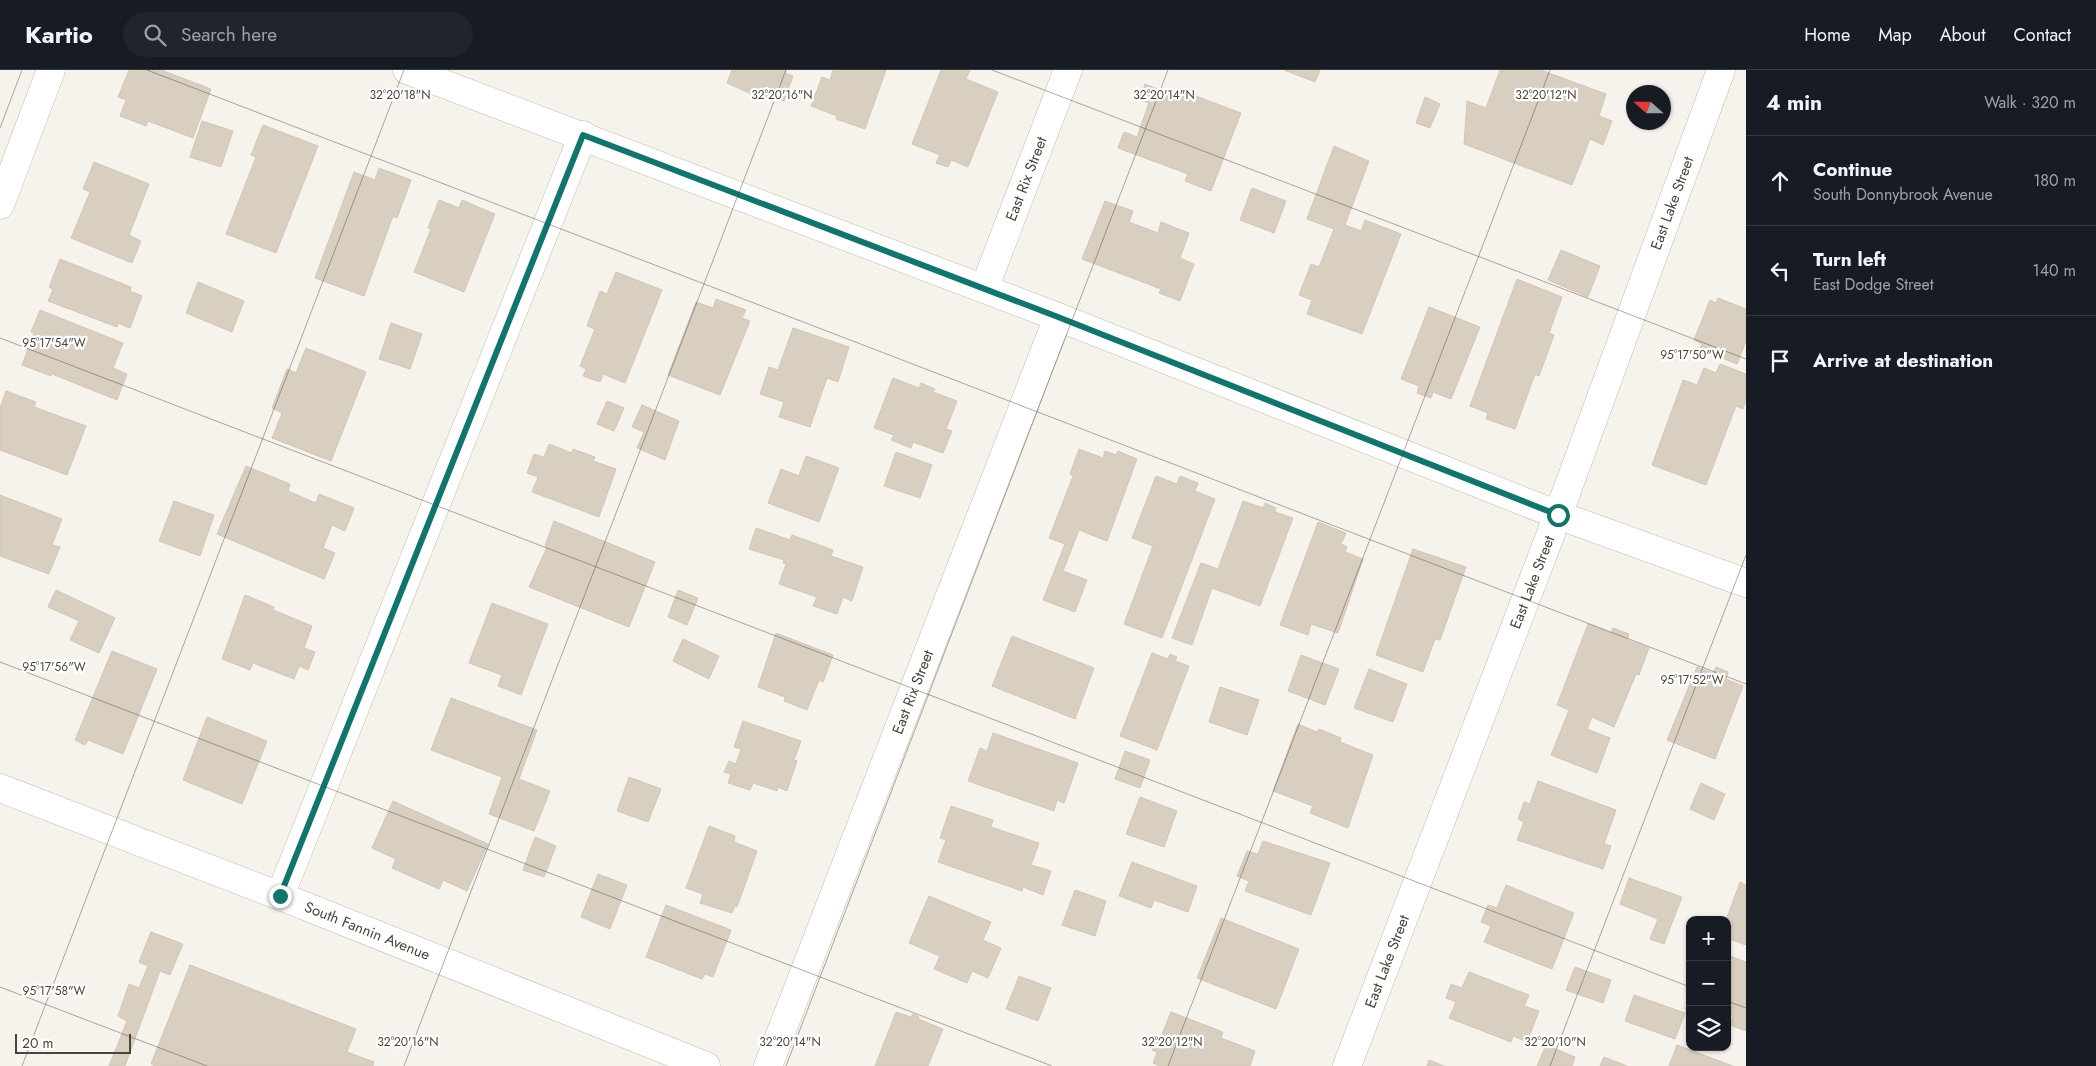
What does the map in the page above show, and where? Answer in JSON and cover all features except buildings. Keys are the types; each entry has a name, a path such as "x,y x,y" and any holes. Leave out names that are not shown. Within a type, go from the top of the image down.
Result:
{"street":[{"path":"0,204 51,70"},
{"name":"East Rix Street","path":"984,289 1068,70"},
{"name":"East Lake Street","path":"1347,1066 1558,515 1721,70"},
{"path":"419,72 1058,317 1558,515 1746,583"},
{"path":"280,896 583,135"},
{"name":"East Rix Street","path":"768,1066 1058,317"},
{"name":"South Fannin Avenue","path":"0,788 280,896 706,1066"}],"route":[{"path":"280,896 583,135 1058,317 1558,515"}]}
